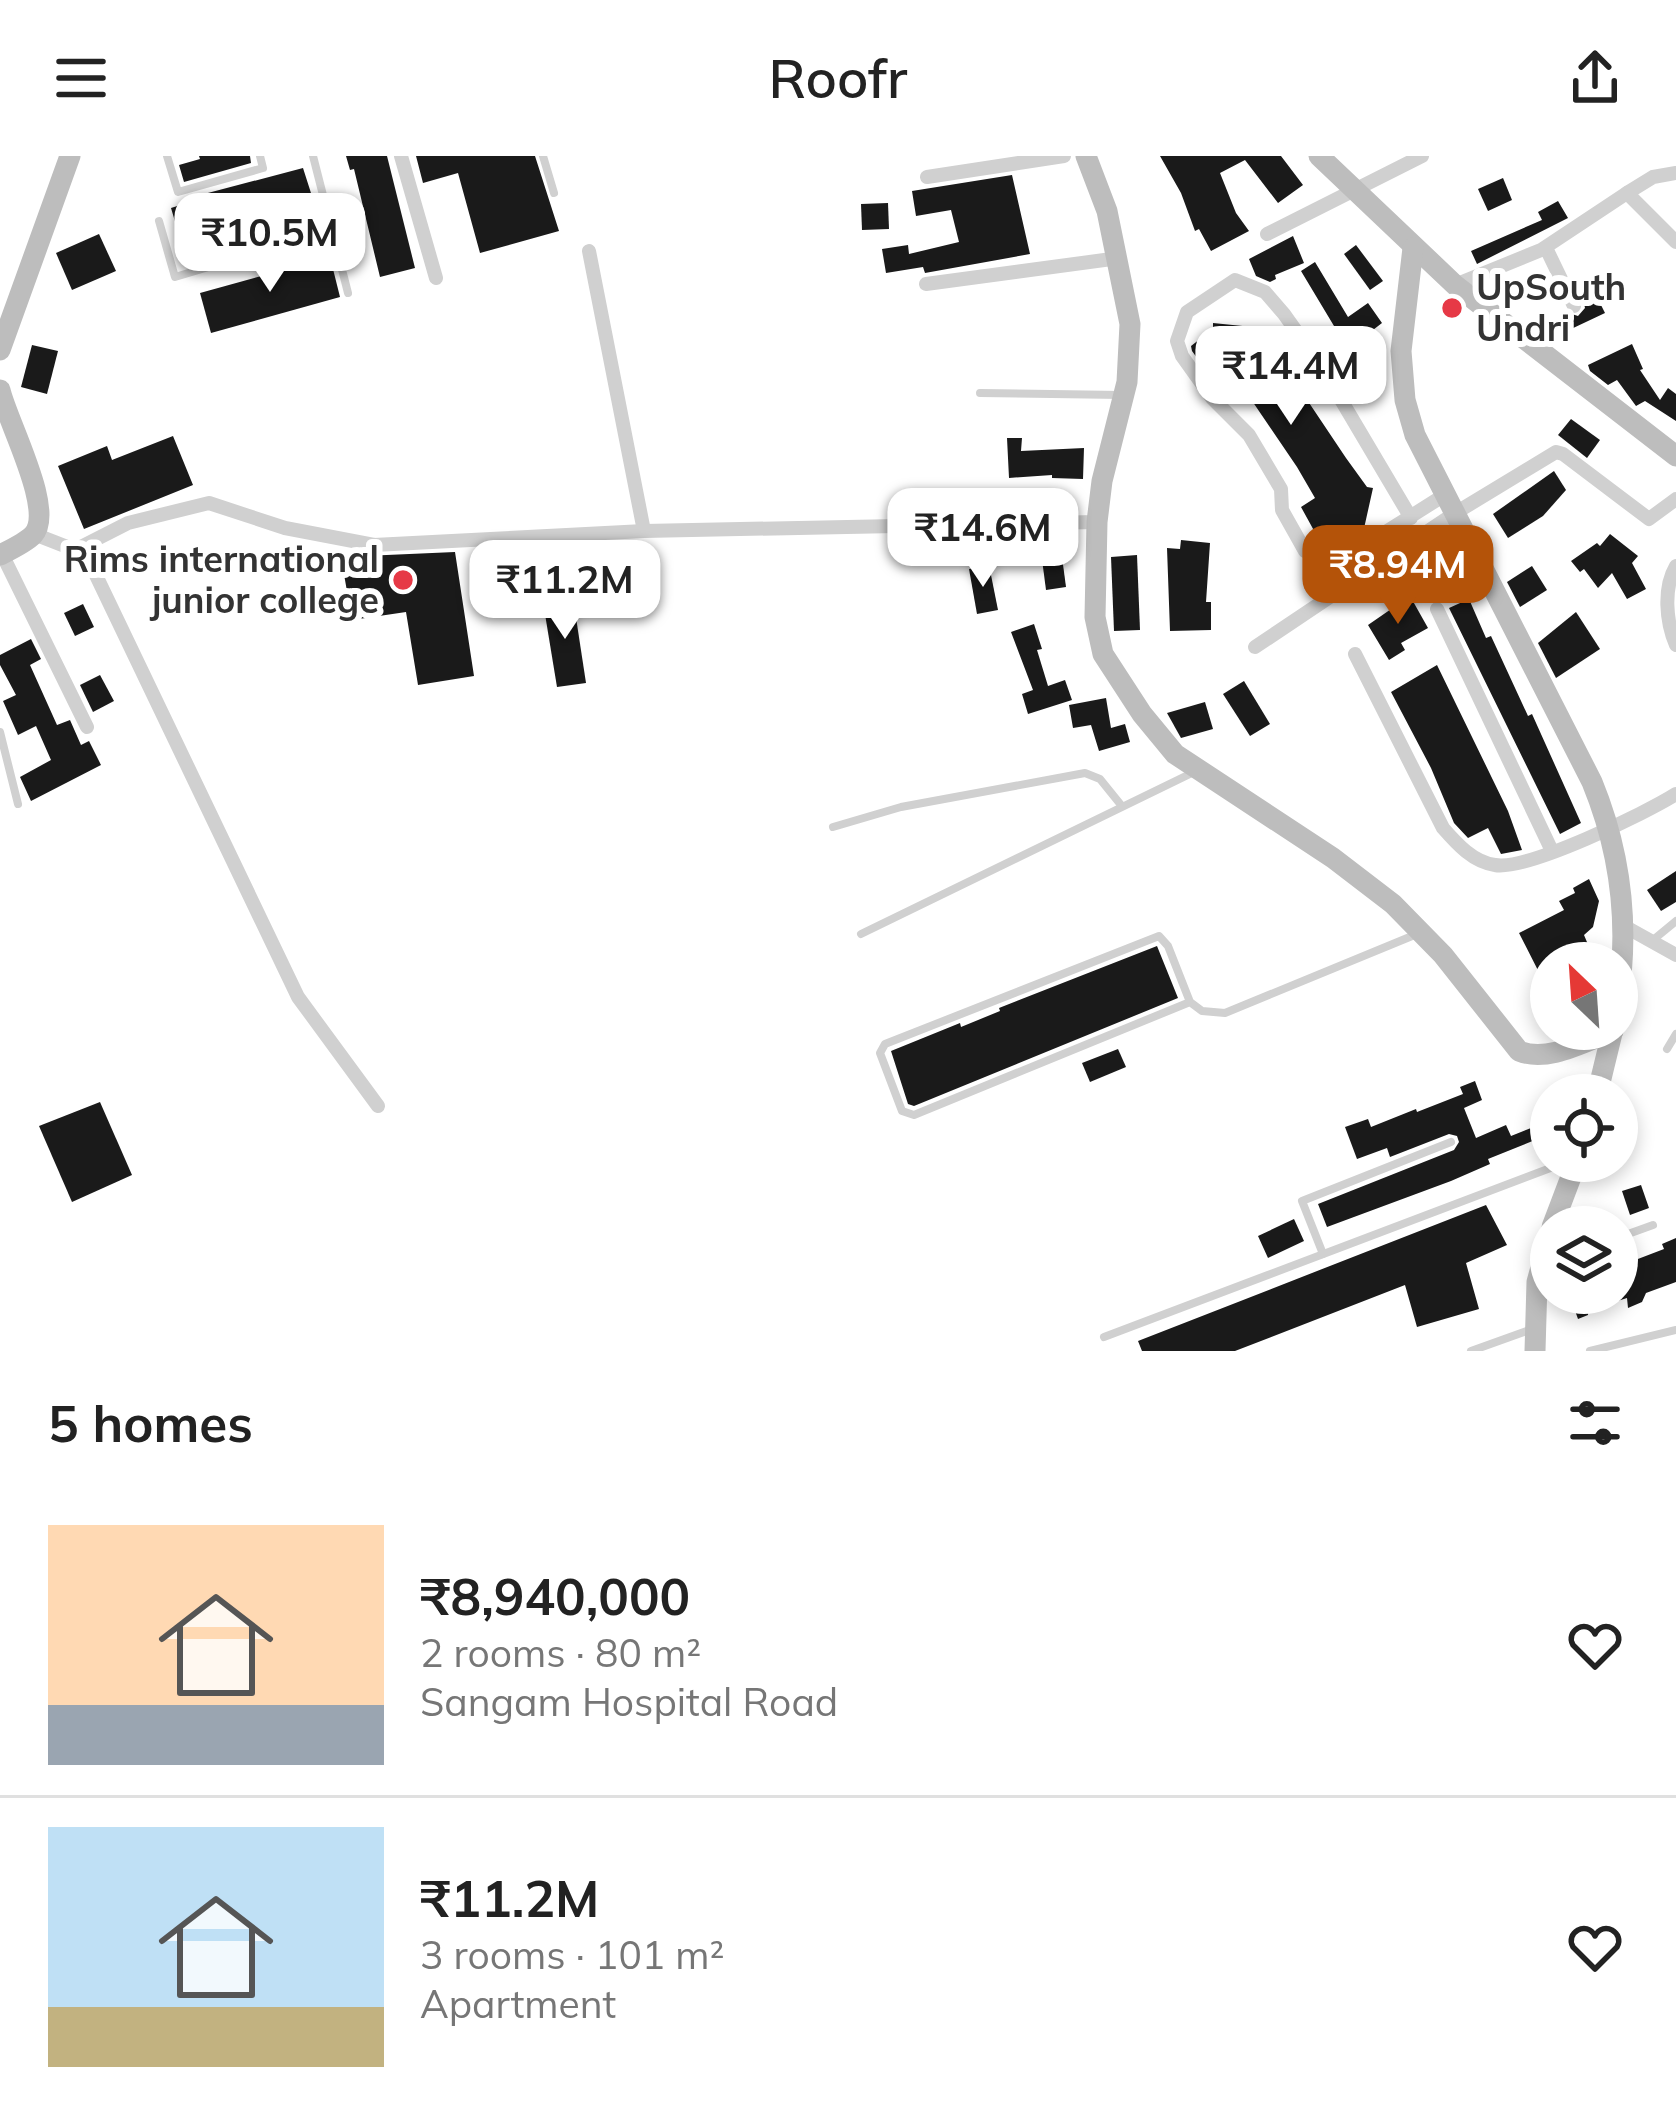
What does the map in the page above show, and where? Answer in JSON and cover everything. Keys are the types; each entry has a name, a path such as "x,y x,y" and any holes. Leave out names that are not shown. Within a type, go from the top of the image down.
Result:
{"street":[{"path":"0,350 70,156"},
{"path":"401,156 436,278"},
{"path":"927,177 1064,156"},
{"path":"1086,156 1119,258 1130,336 1124,395 1102,481 1097,522 1095,617 1103,654 1162,741 1372,886 1421,932 1519,1052 1531,1056 1558,1050"},
{"path":"1319,156 1455,285 1676,456"},
{"path":"1267,235 1422,156"},
{"path":"1455,285 1546,248 1653,177 1676,173"},
{"path":"1627,193 1676,242"},
{"path":"1413,248 1403,320 1403,388 1415,435 1592,782 1610,827 1620,876 1623,942"},
{"path":"1546,248 1574,306"},
{"path":"589,251 644,531"},
{"path":"926,284 1119,258"},
{"path":"1411,518 1321,366 1265,292 1234,280 1187,312 1177,341 1182,356 1212,398 1249,435 1281,489 1282,510 1305,551 1335,564 1411,518 1448,506 1556,452 1649,520 1676,499"},
{"path":"0,390 41,504 34,534 1,555 87,727"},
{"path":"75,550 128,523 209,503 285,528 374,545 644,531 1097,522"},
{"path":"1255,647 1448,506"},
{"path":"34,534 75,550 93,569 298,997 378,1106"},
{"path":"1676,566 1668,584 1676,645"},
{"path":"1437,609 1552,851"},
{"path":"1355,654 1430,806 1459,847 1495,866 1514,865 1552,851 1676,794"},
{"path":"1624,926 1676,955"}],"lane":[{"path":"167,156 178,192 263,168 260,156"},
{"path":"313,156 348,293"},
{"path":"543,156 554,194"},
{"path":"159,221 175,277 332,230"},
{"path":"980,393 1124,395"},
{"path":"0,732 18,804"},
{"path":"861,934 1198,770"},
{"path":"833,827 901,807 1085,773 1100,779 1121,805"},
{"path":"1652,941 1676,921"},
{"path":"1190,1002 914,1115 902,1111 880,1052 884,1044 1159,936 1168,946 1190,1002 1202,1011 1226,1013 1421,932"},
{"path":"1667,1049 1676,1034"},
{"path":"1323,1254 1302,1201 1451,1142"},
{"path":"1104,1337 1530,1177"},
{"path":"1638,1230 1653,1225"},
{"path":"1590,1351 1676,1330"},
{"path":"1471,1351 1535,1340"}],"building":[{"path":"199,156 250,156 251,163 184,182 179,165"},
{"path":"346,156 387,156 415,268 380,277 354,169 350,170"},
{"path":"416,156 535,156 559,231 480,253 458,173 423,183"},
{"path":"1160,156 1281,156 1303,185 1278,203 1245,160 1220,173 1249,231 1211,251 1199,229 1195,231"},
{"path":"303,168 318,215 185,255 171,208 190,202 189,198"},
{"path":"1012,175 1030,254 925,273 923,267 886,273 882,249 908,245 909,254 959,242 951,210 916,216 912,191"},
{"path":"1503,178 1512,200 1488,211 1478,189"},
{"path":"1558,201 1568,218 1477,264 1471,251 1542,220 1538,212"},
{"path":"888,203 889,229 862,230 861,204"},
{"path":"99,234 116,271 72,290 56,253"},
{"path":"1293,236 1304,263 1275,275 1270,282 1256,276 1249,259"},
{"path":"1356,245 1383,281 1370,290 1344,254"},
{"path":"330,257 340,297 211,333 200,293"},
{"path":"1315,262 1348,317 1368,303 1382,323 1360,340 1379,367 1367,377 1372,387 1356,398 1318,337 1334,326 1301,271"},
{"path":"1595,293 1605,313 1569,330 1559,310 1578,316 1585,308 1583,299"},
{"path":"1213,323 1272,329 1269,343 1346,458 1367,487 1373,488 1363,533 1331,550 1323,547 1301,507 1315,498 1297,467 1244,389 1239,393 1228,379 1218,387 1192,351 1191,346 1213,329"},
{"path":"1632,344 1640,370 1660,400 1668,388 1676,394 1676,421 1645,401 1636,406 1617,380 1608,385 1590,371 1588,365"},
{"path":"32,345 58,351 47,394 21,387"},
{"path":"1571,419 1600,440 1587,458 1558,435"},
{"path":"173,436 193,485 84,529 58,466 107,446 112,460"},
{"path":"1007,438 1022,438 1021,451 1084,448 1083,479 1009,478"},
{"path":"1554,471 1566,490 1543,516 1508,538 1493,514"},
{"path":"1610,534 1638,556 1632,563 1646,589 1627,599 1612,573 1598,588 1571,561 1597,543 1600,546"},
{"path":"998,535 999,539 1019,535 1022,547 977,562 970,536"},
{"path":"1181,540 1210,543 1206,602 1211,602 1211,630 1170,631 1167,548 1180,549"},
{"path":"1060,542 1066,587 1046,590 1040,544"},
{"name":"Rims international junior college","path":"455,552 474,676 418,685 406,612 352,620 341,557"},
{"path":"1137,555 1140,630 1114,631 1111,557"},
{"path":"989,565 998,610 977,614 969,569"},
{"path":"1532,566 1547,590 1520,607 1507,582"},
{"path":"1410,596 1428,628 1401,643 1405,650 1389,660 1368,625"},
{"path":"573,598 586,683 557,687 543,602"},
{"path":"1469,599 1528,716 1532,714 1581,823 1560,834 1449,608"},
{"path":"83,604 94,627 75,636 64,613"},
{"path":"1576,612 1600,649 1556,678 1538,643"},
{"path":"1034,624 1048,686 1065,680 1072,700 1028,714 1022,694 1033,690 1011,632"},
{"path":"31,639 41,659 30,665 57,725 70,720 81,745 89,741 101,765 31,801 20,777 51,760 36,726 18,735 3,701 16,695 0,665 0,655"},
{"path":"1437,665 1522,850 1501,854 1488,828 1468,838 1454,823 1391,692"},
{"path":"100,675 114,701 93,712 80,685"},
{"path":"1244,681 1270,724 1250,736 1223,694"},
{"path":"1106,698 1111,728 1125,724 1130,742 1099,751 1091,725 1073,728 1069,705"},
{"path":"1205,702 1213,729 1181,738 1167,713"},
{"path":"1676,871 1676,902 1661,911 1647,890"},
{"path":"1589,879 1599,901 1593,927 1584,935 1587,942 1530,942 1530,955 1519,933 1564,910 1559,901 1575,893 1573,888"},
{"path":"1157,946 1178,998 914,1106 908,1104 891,1051"},
{"path":"1118,1049 1126,1067 1090,1082 1082,1063"},
{"path":"1475,1081 1482,1100 1464,1108 1476,1138 1506,1125 1511,1136 1530,1128 1530,1142 1451,1181 1327,1227 1318,1204 1454,1150 1459,1142 1449,1134 1390,1157 1387,1148 1357,1159 1345,1127 1368,1119 1371,1127 1417,1112 1463,1094 1460,1087"},
{"path":"100,1102 132,1175 72,1202 39,1126"},
{"path":"1641,1185 1649,1208 1638,1212 1638,1206 1627,1206 1622,1191"},
{"path":"1486,1205 1507,1245 1466,1263 1479,1309 1417,1327 1405,1285 1235,1351 1142,1351 1138,1341"},
{"path":"1294,1219 1304,1241 1268,1258 1258,1236"},
{"path":"1676,1238 1676,1282 1646,1293 1638,1304 1638,1259 1664,1249 1662,1244"}],"place":[{"name":"UpSouth Undri","path":"1452,308"},
{"name":"Rims international junior college","path":"403,580"}]}
